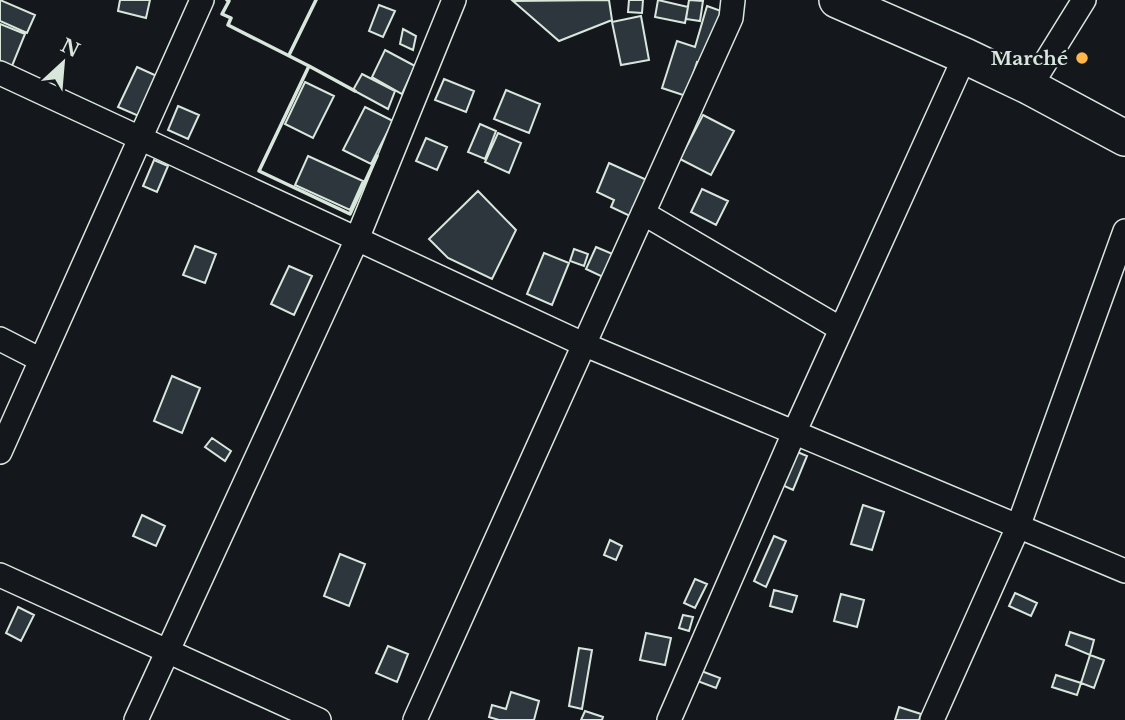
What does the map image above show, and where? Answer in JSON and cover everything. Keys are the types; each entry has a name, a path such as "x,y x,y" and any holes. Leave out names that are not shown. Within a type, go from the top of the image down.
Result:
{"main road":[{"path":"837,0 1030,87 1125,138"}],"street":[{"path":"0,452 202,0"},
{"path":"136,720 357,239 454,0"},
{"path":"415,720 731,18 733,0"},
{"path":"1030,87 1084,0"},
{"path":"669,720 794,433 965,56"},
{"path":"0,73 583,344 1125,571"},
{"path":"643,213 841,329"},
{"path":"932,720 1018,527 1125,231"},
{"path":"0,339 41,360"},
{"path":"0,575 319,720"}],"building":[{"path":"0,0 35,15 27,33 0,21"},
{"path":"120,0 150,0 146,18 118,11"},
{"path":"609,0 612,20 559,41 513,1"},
{"path":"629,0 643,0 642,13 628,12"},
{"path":"658,0 688,7 685,23 655,17"},
{"path":"689,0 703,1 700,21 686,19"},
{"path":"379,5 395,11 383,37 369,31"},
{"path":"707,6 724,12 707,65 697,62 686,96 662,88 677,41 695,47"},
{"path":"641,16 649,60 621,65 612,22"},
{"path":"0,24 25,34 12,66 0,61"},
{"path":"403,29 416,36 413,50 400,44"},
{"path":"385,50 415,66 402,94 372,77"},
{"path":"137,67 159,77 141,117 118,107"},
{"path":"362,74 395,91 388,109 353,90"},
{"path":"444,79 474,91 466,112 435,100"},
{"path":"305,82 334,96 313,138 285,124"},
{"path":"506,90 540,104 529,133 494,119"},
{"path":"178,106 199,115 188,139 168,130"},
{"path":"365,107 393,121 371,164 343,150"},
{"path":"703,115 734,131 711,175 680,159"},
{"path":"480,124 496,131 485,159 468,152"},
{"path":"498,133 521,143 509,173 485,162"},
{"path":"426,138 447,147 437,170 416,161"},
{"path":"308,156 363,181 350,210 295,185"},
{"path":"154,160 168,166 157,192 143,186"},
{"path":"609,163 649,181 632,217 611,207 614,200 597,192"},
{"path":"702,189 728,201 716,225 691,212"},
{"path":"478,191 516,230 492,279 448,258 429,239"},
{"path":"195,246 216,254 205,283 183,275"},
{"path":"596,247 615,255 605,278 586,269"},
{"path":"574,249 588,254 584,266 570,261"},
{"path":"544,253 569,263 552,305 527,294"},
{"path":"289,266 312,276 294,315 271,304"},
{"path":"172,376 200,388 182,433 154,421"},
{"path":"212,438 231,451 225,461 205,447"},
{"path":"795,451 807,456 793,490 780,484"},
{"path":"863,505 884,512 872,550 851,544"},
{"path":"142,515 165,526 156,546 133,536"},
{"path":"774,536 786,541 766,587 754,581"},
{"path":"610,540 622,546 616,560 604,555"},
{"path":"340,554 365,564 349,606 324,596"},
{"path":"695,579 707,584 695,608 684,603"},
{"path":"774,590 797,596 792,612 770,606"},
{"path":"1015,593 1037,603 1031,616 1009,606"},
{"path":"841,594 864,600 857,627 834,621"},
{"path":"18,607 34,615 21,641 6,633"},
{"path":"683,615 693,617 689,631 679,628"},
{"path":"1070,632 1094,640 1090,655 1066,645"},
{"path":"646,633 671,638 665,665 640,660"},
{"path":"388,646 408,654 397,682 376,673"},
{"path":"579,648 592,650 582,709 569,706"},
{"path":"1090,655 1104,660 1094,688 1081,683"},
{"path":"696,669 720,678 716,688 692,679"},
{"path":"1056,675 1081,683 1077,695 1052,687"},
{"path":"511,692 539,701 534,720 499,720 489,717 492,705 506,709"},
{"path":"899,707 921,714 919,720 895,720"},
{"path":"585,711 603,717 602,720 581,720"}],"wall":[{"path":"227,0 229,1 222,14 231,18 228,25 309,66 259,171 350,214 377,156"},
{"path":"289,55 316,0"},
{"path":"309,66 355,91"}],"place":[{"name":"Marché","path":"1082,58"}]}
